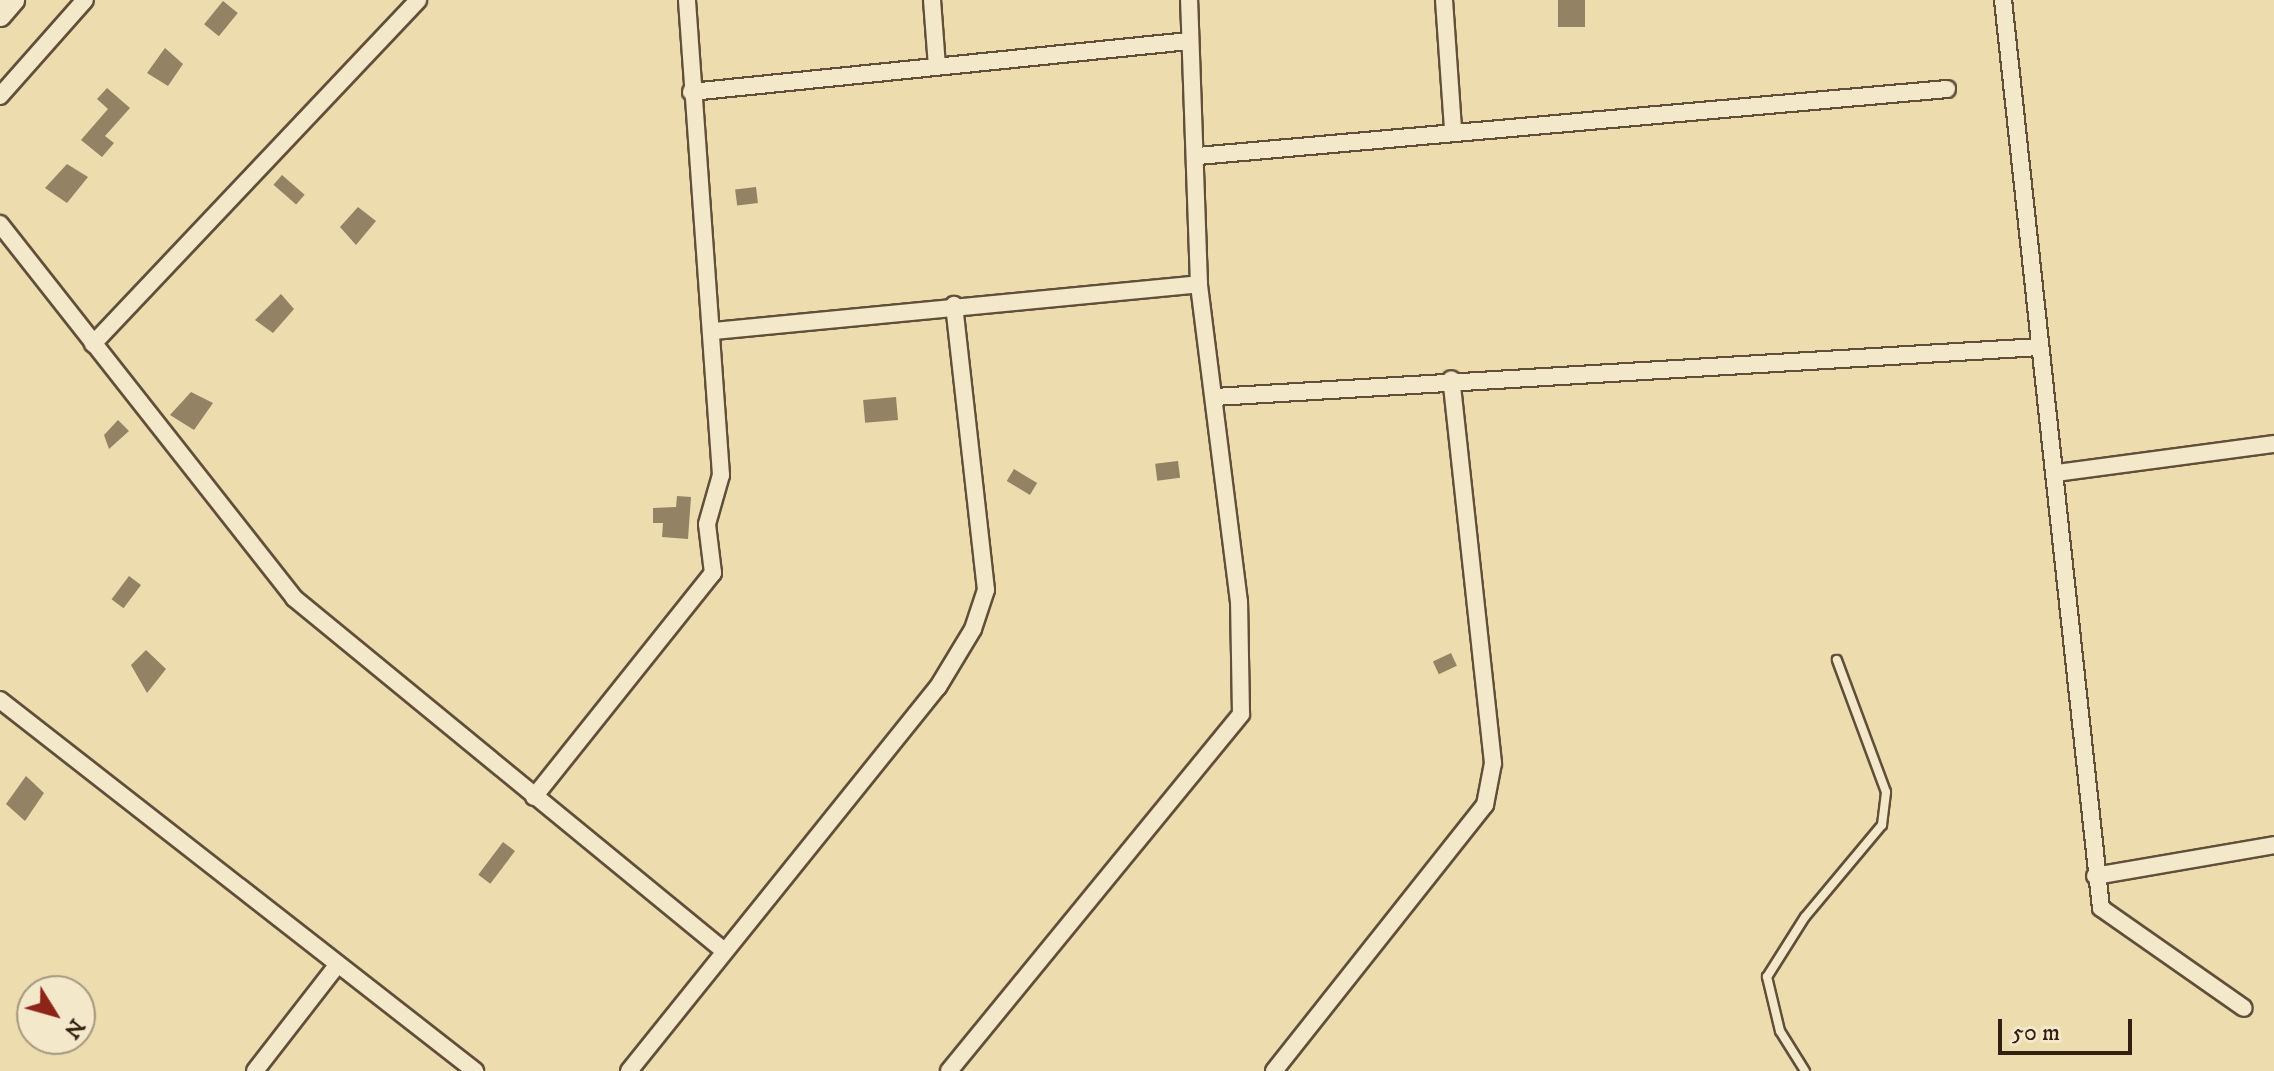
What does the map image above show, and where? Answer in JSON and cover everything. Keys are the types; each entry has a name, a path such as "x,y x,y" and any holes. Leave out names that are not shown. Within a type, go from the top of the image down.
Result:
{"street":[{"path":"0,15 13,0"},
{"path":"0,96 85,0"},
{"path":"93,344 418,0"},
{"path":"534,797 713,573 707,524 721,475 714,331 691,92 687,0"},
{"path":"932,0 937,66"},
{"path":"949,1071 1241,714 1239,602 1199,284 1198,156 1189,0"},
{"path":"1444,0 1453,129"},
{"path":"2003,0 2039,347 2056,473 2095,876 2101,908 2244,1008"},
{"path":"691,92 1189,41"},
{"path":"1198,156 1453,129 1947,89"},
{"path":"0,224 294,598 723,950"},
{"path":"714,331 954,305 1199,284"},
{"path":"629,1071 723,950 938,687 973,629 986,590 954,305"},
{"path":"1215,397 1451,379 2039,347"},
{"path":"1274,1071 1485,805 1493,763 1451,379"},
{"path":"2056,473 2274,444"},
{"path":"0,700 475,1071"},
{"path":"2095,876 2274,845"},
{"path":"255,1071 338,964"}],"lane":[{"path":"1805,1071 1780,1031 1767,977 1805,917 1882,825 1886,792 1837,660"}],"building":[{"path":"1558,0 1585,0 1585,27 1558,27"},
{"path":"223,1 238,13 219,36 204,24"},
{"path":"165,48 183,64 168,86 147,73"},
{"path":"107,88 130,108 105,136 114,143 102,157 81,140 108,109 97,99"},
{"path":"67,164 88,177 67,203 45,188"},
{"path":"282,175 305,195 296,204 273,185"},
{"path":"756,187 758,203 737,205 735,190"},
{"path":"358,207 376,221 356,245 340,227"},
{"path":"281,294 294,309 273,333 255,320"},
{"path":"191,392 213,403 194,430 170,415"},
{"path":"896,397 898,420 865,423 863,400"},
{"path":"118,420 129,431 109,449 104,435"},
{"path":"1178,461 1180,478 1157,481 1155,464"},
{"path":"1014,469 1037,483 1030,495 1007,481"},
{"path":"677,496 691,497 688,539 662,537 663,523 653,523 653,508 676,507"},
{"path":"129,576 141,585 124,608 112,599"},
{"path":"146,650 166,669 147,693 131,665"},
{"path":"1451,653 1457,666 1439,674 1433,661"},
{"path":"26,776 44,793 25,821 6,804"},
{"path":"503,842 515,851 490,884 478,875"}]}
